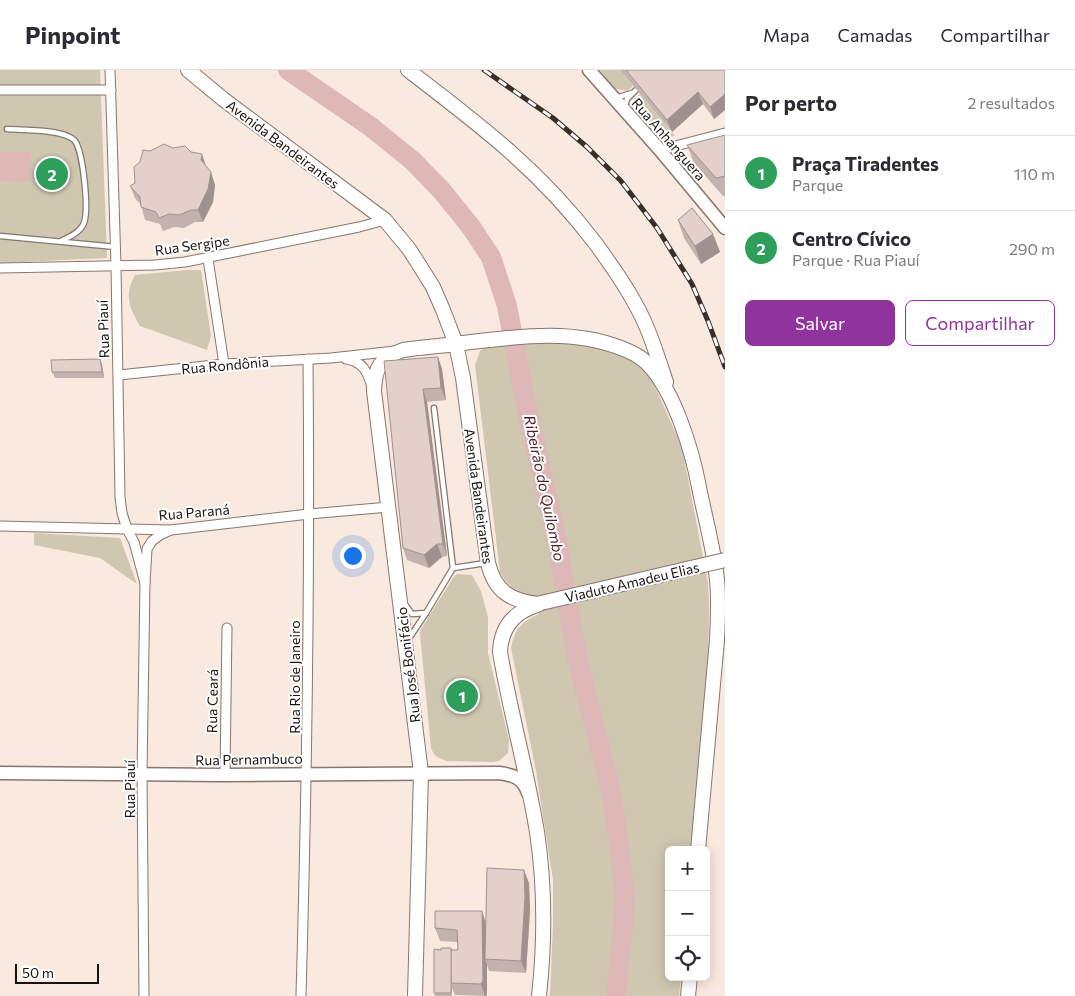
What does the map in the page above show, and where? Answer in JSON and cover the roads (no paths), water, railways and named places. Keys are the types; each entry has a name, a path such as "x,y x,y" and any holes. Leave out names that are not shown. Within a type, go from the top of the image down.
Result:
{"main road":[{"name":"Avenida Bandeirantes","path":"188,70 223,99 385,220 409,248 432,287 456,344 464,378 488,563 492,579 506,594 526,603 540,604"},
{"path":"408,70 482,126 542,181 590,237 615,270 644,321 656,351 695,466 717,579 719,606 717,640 698,846"},
{"name":"Rua Anhanguera","path":"589,70 660,150 725,228"},
{"path":"425,347 434,343 442,333 444,326 443,310"},
{"path":"456,344 529,336 565,335 609,343 630,352 646,362 658,378 674,406"},
{"name":"Rua Rondônia","path":"403,350 456,344"},
{"path":"425,347 437,349 448,355 464,378"},
{"name":"Rua José Bonifácio","path":"403,350 390,354 382,361 374,376 374,391 421,773 415,996"},
{"name":"Viaduto Amadeu Elias","path":"540,604 725,560"},
{"path":"539,996 544,926 542,881 536,831 503,670 500,644 504,630 512,618 526,608 540,604"},
{"path":"499,773 509,770 516,763 518,746"},
{"name":"Rua Pernambuco","path":"0,773 225,775 499,773"},
{"path":"499,773 509,774 519,779 526,787 530,798"},
{"path":"688,996 690,981"}],"street":[{"name":"Rua Piauí","path":"110,70 119,375 120,497 122,513 134,542 145,583"},
{"path":"0,90 110,90"},
{"path":"660,150 725,134"},
{"name":"Rua Sergipe","path":"0,268 165,264 208,259 385,220"},
{"path":"208,259 224,364"},
{"name":"Rua Rondônia","path":"119,375 224,364 331,358 403,350"},
{"name":"Rua Rondônia","path":"331,358 358,362 365,369 374,391"},
{"name":"Rua Rio de Janeiro","path":"301,996 307,773 308,359"},
{"name":"Rua Paraná","path":"0,526 171,530 389,507"},
{"name":"Rua Piauí","path":"144,996 142,774 145,583 148,548 152,541 171,530"},
{"path":"717,579 725,608"},
{"name":"Rua Ceará","path":"225,775 227,628"}],"lane":[{"path":"612,95 619,97 634,91 627,99 624,110"},
{"path":"7,129 61,133 75,140 80,154 86,211 83,225 73,235 61,241"},
{"path":"0,236 116,247"},
{"path":"406,643 453,568 434,408"},
{"path":"453,568 488,563"},
{"path":"400,599 407,605 412,614 426,613"}],"waterway":[{"name":"Ribeirão do Quilombo","path":"288,70 371,127 413,161 442,191 471,227 491,257 507,306 526,405 557,541 577,658 611,792 625,902 616,996"}],"railway":[{"path":"484,70 553,118 587,147 621,181 657,228 692,284 725,367"}],"place":[{"name":"Centro Cívico","path":"52,174"},
{"name":"Praça Tiradentes","path":"462,696"}]}
